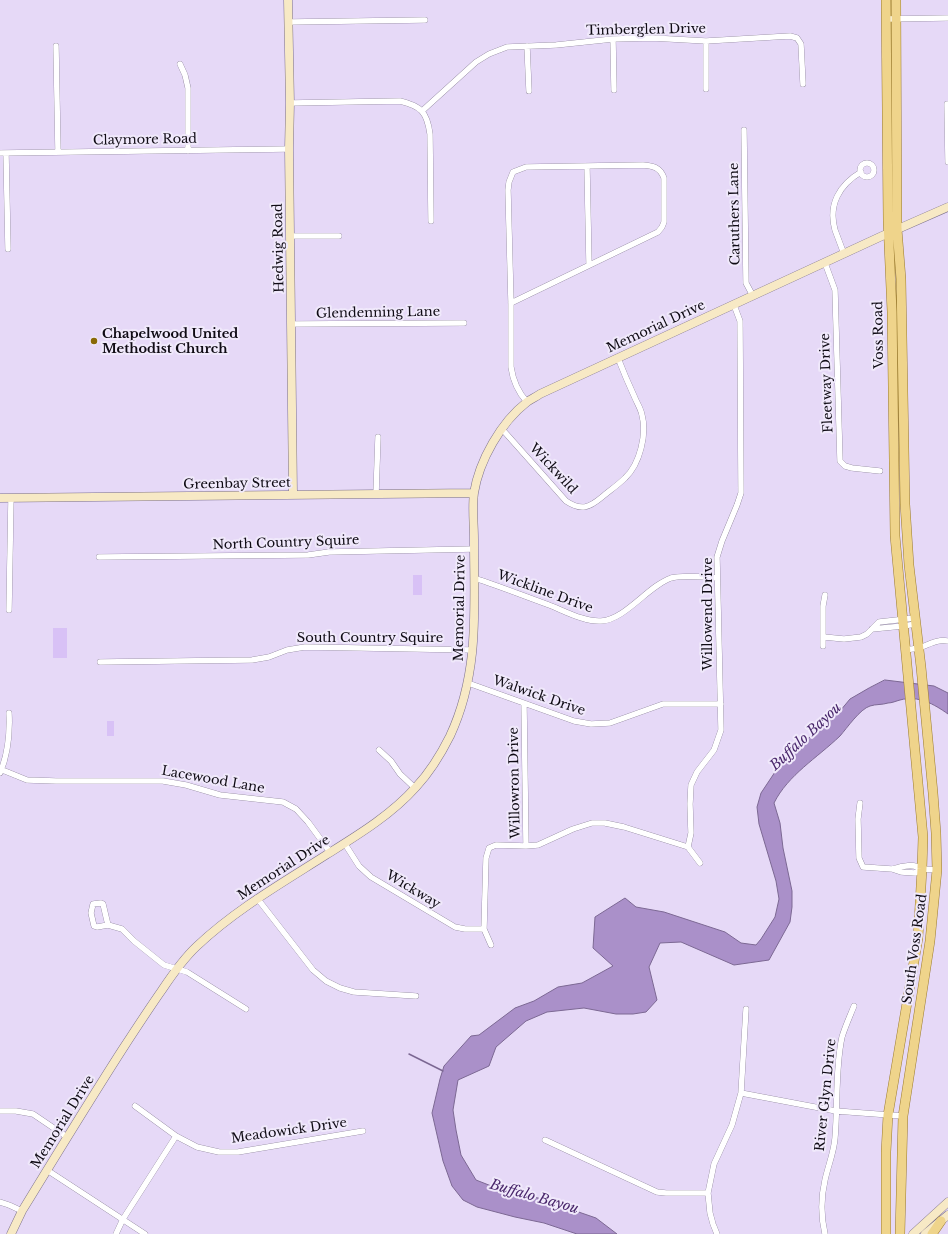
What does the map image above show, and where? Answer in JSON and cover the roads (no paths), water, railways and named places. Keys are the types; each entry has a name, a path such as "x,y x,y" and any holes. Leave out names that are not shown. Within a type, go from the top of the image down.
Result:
{"main road":[{"name":"Voss Road","path":"886,0 893,231 901,279 905,504 909,565 921,667"},
{"name":"Voss Road","path":"896,0 892,312 893,437 895,536 907,668"},
{"path":"892,371 903,372"},
{"path":"893,437 904,437"},
{"path":"898,566 909,565"},
{"name":"South Voss Road","path":"900,1234 903,1116 930,941 937,870 932,778 921,667"},
{"name":"South Voss Road","path":"886,1234 886,1152 888,1115 918,938 922,870 923,837 907,668"},
{"path":"918,788 926,780 932,778"},
{"path":"904,1019 918,1021"},
{"path":"932,1234 944,1218"}],"street":[{"name":"Hedwig Road","path":"288,0 293,495"},
{"path":"886,19 946,18"},
{"path":"289,22 424,20"},
{"name":"Timberglen Drive","path":"422,111 476,62 489,54 507,47 556,45 613,39 652,38 706,41 790,36 798,38 801,44 802,84"},
{"path":"613,39 614,90"},
{"path":"706,41 706,89"},
{"path":"56,46 58,152"},
{"path":"527,46 529,91"},
{"path":"180,64 188,88 188,150"},
{"path":"290,103 400,101 410,104 422,111 428,121 430,134 430,222"},
{"path":"947,104 948,162"},
{"name":"Caruthers Lane","path":"744,130 746,282 753,296"},
{"name":"Claymore Road","path":"3,153 289,149"},
{"path":"3,153 8,249"},
{"path":"511,303 658,232 664,222 664,178 662,172 658,168 643,165 526,167 513,172 508,190 511,367 512,377 521,396 527,402"},
{"path":"587,167 589,264"},
{"path":"844,254 835,230 835,202 844,184 861,172"},
{"name":"Memorial Drive","path":"11,1234 22,1211 137,1025 177,968 195,947 227,920 257,898 345,844 391,811 415,788 438,757 449,736 464,700 473,650 474,493 483,460 502,429 513,416 527,402 540,394 948,207"},
{"path":"290,236 339,236"},
{"name":"Fleetway Drive","path":"825,263 835,290 840,461 845,466 852,468 880,471"},
{"name":"Willowend Drive","path":"688,847 691,833 691,785 697,772 714,750 721,730 717,557 741,493 740,321 734,305"},
{"name":"Glendenning Lane","path":"292,324 464,323"},
{"name":"Wickwild","path":"502,429 566,501 572,505 580,507 587,507 593,504 626,478 633,469 638,460 642,439 642,415 618,358"},
{"path":"376,494 378,437"},
{"name":"Greenbay Street","path":"0,498 474,493"},
{"path":"9,610 11,498"},
{"name":"North Country Squire","path":"99,557 308,555 329,552 474,549"},
{"name":"Wickline Drive","path":"474,578 586,619 602,621 618,616 653,589 671,578 717,578"},
{"path":"823,646 823,606 825,596"},
{"path":"824,637 844,639 861,637 871,629 915,621"},
{"path":"905,650 919,648 934,641 948,642"},
{"name":"South Country Squire","path":"100,662 252,660 269,657 287,650 305,647 473,650"},
{"name":"Walwick Drive","path":"468,682 524,704 574,721 591,724 610,723 663,704 721,704"},
{"name":"Willowron Drive","path":"491,945 484,929 486,858 489,848 496,845 526,846 524,704"},
{"path":"0,771 7,750 10,731 10,713"},
{"path":"379,750 391,761 400,774 415,788"},
{"name":"Lacewood Lane","path":"0,771 27,780 164,781 220,794 283,802 296,809 308,822 330,852"},
{"path":"860,803 858,819 859,858 863,867 892,869 901,872 916,873 922,870 937,870"},
{"path":"526,846 538,845 573,829 592,824 605,823 624,827 688,847 700,863"},
{"name":"Wickway","path":"345,844 359,866 378,882 455,927 465,929 484,929"},
{"path":"257,898 313,970 326,981 340,988 354,992 416,996"},
{"path":"108,925 103,904 93,904 91,913 94,926 97,927 108,925 122,929 164,965 187,972 246,1009"},
{"name":"River Glyn Drive","path":"825,1234 822,1217 823,1194 835,1139 839,1055 842,1037 854,1006"},
{"path":"717,1234 710,1214 708,1193 714,1164 732,1125 741,1093 746,1009"},
{"path":"741,1093 836,1112 903,1116"},
{"name":"Meadowick Drive","path":"135,1106 176,1136 197,1147 219,1152 238,1152 363,1131"},
{"path":"0,1111 16,1111 33,1114 67,1137"},
{"path":"116,1234 123,1219 176,1136"},
{"path":"544,1140 657,1192 708,1193"},
{"path":"47,1170 145,1234"},
{"path":"0,1202 22,1211"},
{"path":"913,1234 948,1202"},
{"path":"925,1234 944,1218"}],"waterway":[{"path":"409,1054 443,1071"}],"place":[{"name":"Chapelwood United Methodist Church","path":"94,341"}],"water label":[{"name":"Buffalo Bayou","path":"806,737"},
{"name":"Buffalo Bayou","path":"534,1197"}]}
